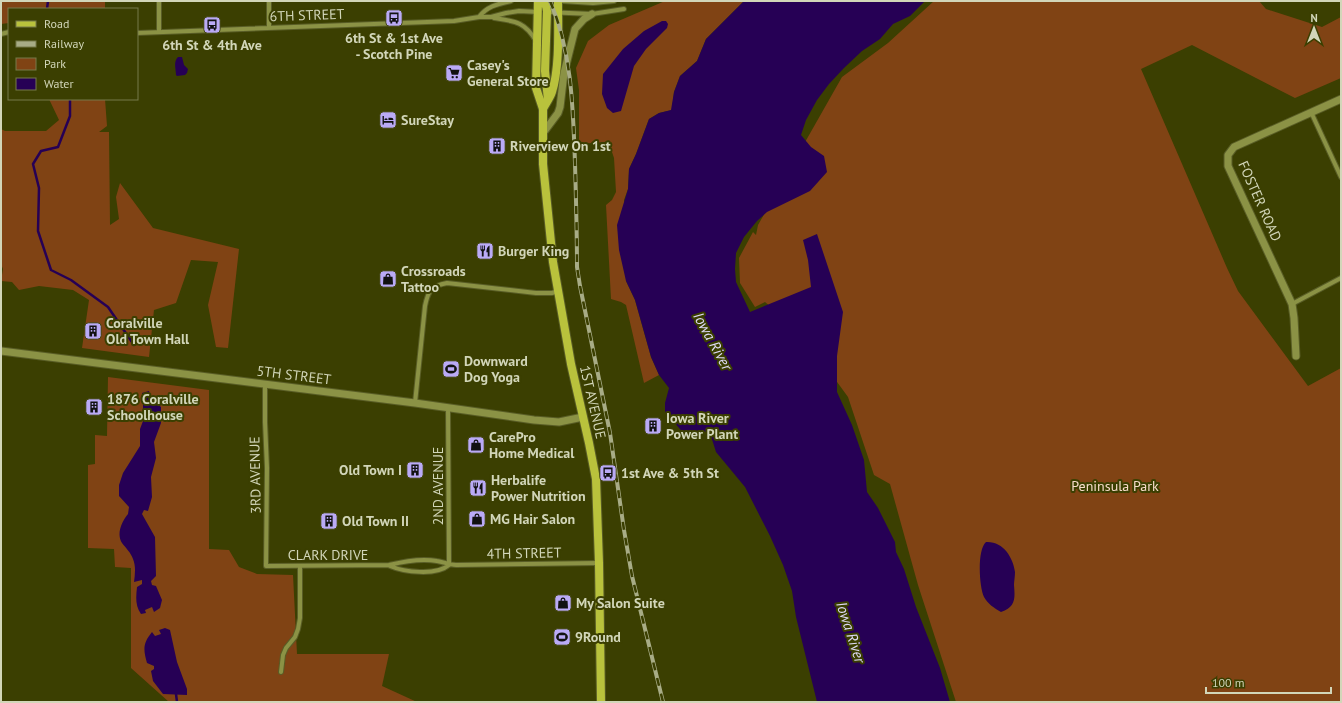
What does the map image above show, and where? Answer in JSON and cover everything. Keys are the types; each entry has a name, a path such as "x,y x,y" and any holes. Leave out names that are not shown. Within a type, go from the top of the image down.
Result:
{"main road":[{"name":"1ST AVENUE","path":"538,1 536,88 543,109 543,164 553,262 571,364 596,479 601,702"},
{"path":"542,1 546,6 545,71 548,100"},
{"path":"549,1 551,8 558,13"},
{"name":"1ST AVENUE","path":"543,109 553,87 557,60 558,1"}],"street":[{"path":"159,1 159,32"},
{"path":"269,1 269,28"},
{"name":"6TH STREET","path":"478,16 483,10 490,6 511,1"},
{"path":"562,1 593,3 614,1"},
{"name":"6TH STREET","path":"138,33 454,21 478,16 491,17 519,11 592,14 624,9"},
{"path":"543,133 558,113 560,107 564,73 575,29 584,19 592,14"},
{"path":"491,17 510,20 524,25 531,32 537,43"},
{"name":"FOSTER ROAD","path":"1296,356 1292,304 1228,166 1228,155 1234,147 1341,99"},
{"path":"1311,112 1341,177"},
{"path":"1292,304 1341,278"},
{"path":"415,403 427,297 432,288 447,283 536,293 552,293 558,291"},
{"name":"5TH STREET","path":"1,351 448,407 544,421 567,421 583,418"},
{"name":"3RD AVENUE","path":"265,384 267,468 266,566"},
{"name":"2ND AVENUE","path":"448,407 449,565"},
{"name":"CLARK DRIVE","path":"266,566 389,565 419,560 438,561 449,565"},
{"name":"4TH STREET","path":"449,565 599,563"},
{"name":"CLARK DRIVE","path":"389,565 400,570 419,572 445,568 449,565"},
{"path":"281,672 283,655 286,648 295,636 300,618 300,566"}],"green space":[{"path":"1,1 105,1 105,8 8,8 8,23 1,24"},
{"path":"665,1 744,1 706,39 697,61 680,76 674,92 672,110 659,113 649,119 629,169 628,189 624,200 626,281 635,300 651,357 659,375 644,383 626,305 611,299 606,205 612,200 616,192 614,158 611,149 605,142 579,144 579,90 576,68 588,41 609,25"},
{"name":"Peninsula Park","path":"934,1 1259,1 1266,9 1322,27 1341,17 1341,78 1295,98 1192,45 1141,69 1238,291 1308,386 1341,368 1341,702 956,702 918,585 890,484 874,475 848,397 800,331 765,302 755,307 740,283 739,258 753,232 756,235 758,225 842,77 888,43"},
{"path":"49,100 105,100 107,126 99,132 109,132 110,225 119,219 116,197 120,183 153,228 239,249 228,348 216,347 208,305 218,262 191,260 176,303 154,310 149,357 82,348 89,300 73,290 39,286 19,290 12,282 1,281 3,269 1,264 1,129 5,131 46,131 59,120"},
{"path":"108,377 209,390 209,549 229,550 239,567 257,574 293,575 297,654 389,654 382,686 417,702 169,702 131,668 131,568 115,567 114,549 88,548 88,465 95,464 95,435 107,436"}],"water":[{"name":"Iowa River","path":"744,1 925,1 910,16 893,24 880,39 862,51 829,84 817,100 806,120 801,135 811,147 824,156 827,172 810,191 767,212 757,221 744,237 736,253 735,269 736,282 750,312 811,287 808,260 803,240 817,234 843,312 837,356 837,392 852,425 864,460 867,492 878,508 895,542 896,552 904,569 916,607 940,668 950,702 817,702 796,617 792,591 783,565 770,536 745,487 716,452 710,433 699,431 687,437 665,412 665,403 669,388 659,375 651,357 635,300 626,281 619,250 617,225 628,189 629,169 649,119 659,113 671,110 674,92 680,76 697,61 706,39"},
{"path":"662,21 666,21 668,24 667,28 646,49 634,66 621,111 613,113 607,108 602,94 603,74 623,49 644,31"},
{"path":"178,57 182,57 184,65 188,69 185,75 176,75 175,63"},
{"path":"149,391 150,396 161,407 161,423 154,442 156,458 151,477 152,497 148,511 144,510 142,514 155,537 156,576 151,581 152,585 156,586 162,600 160,608 154,612 152,607 145,610 146,613 141,614 136,598 137,587 142,584 142,580 134,582 134,562 130,553 120,539 120,528 128,514 129,507 119,496 119,485 123,473 140,446 140,429 143,421 142,393"},
{"path":"986,542 992,542 1002,547 1006,551 1014,566 1014,602 1010,608 1001,612 987,602 982,592 980,560 983,546"},
{"path":"165,628 170,630 177,662 187,689 187,695 163,694 153,681 151,671 154,669 154,666 147,663 144,650 145,643 152,632 155,636 161,634 159,630"}],"waterway":[{"path":"47,8 48,1"},
{"path":"70,100 70,116 58,147 41,151 33,164 39,188 38,231 51,270 71,280 108,307 134,345"},
{"path":"176,694 177,702"}],"railway":[{"path":"550,1 563,40 570,80 574,142 577,267 580,286 610,433 632,576 663,702"}],"place":[{"name":"6th St & 1st Ave - Scotch Pine","path":"394,18"},
{"name":"6th St & 4th Ave","path":"212,25"},
{"name":"Casey's General Store","path":"454,73"},
{"name":"SureStay","path":"388,120"},
{"name":"Riverview On 1st","path":"497,146"},
{"name":"Burger King","path":"485,251"},
{"name":"Crossroads Tattoo","path":"388,279"},
{"name":"Coralville Old Town Hall","path":"93,331"},
{"name":"Downward Dog Yoga","path":"451,369"},
{"name":"1876 Coralville Schoolhouse","path":"94,407"},
{"name":"Iowa River Power Plant","path":"653,426"},
{"name":"CarePro Home Medical","path":"476,445"},
{"name":"Old Town I","path":"415,470"},
{"name":"1st Ave & 5th St","path":"608,473"},
{"name":"Herbalife Power Nutrition","path":"478,488"},
{"name":"MG Hair Salon","path":"477,519"},
{"name":"Old Town II","path":"329,521"},
{"name":"My Salon Suite","path":"563,603"},
{"name":"9Round","path":"562,637"}]}
